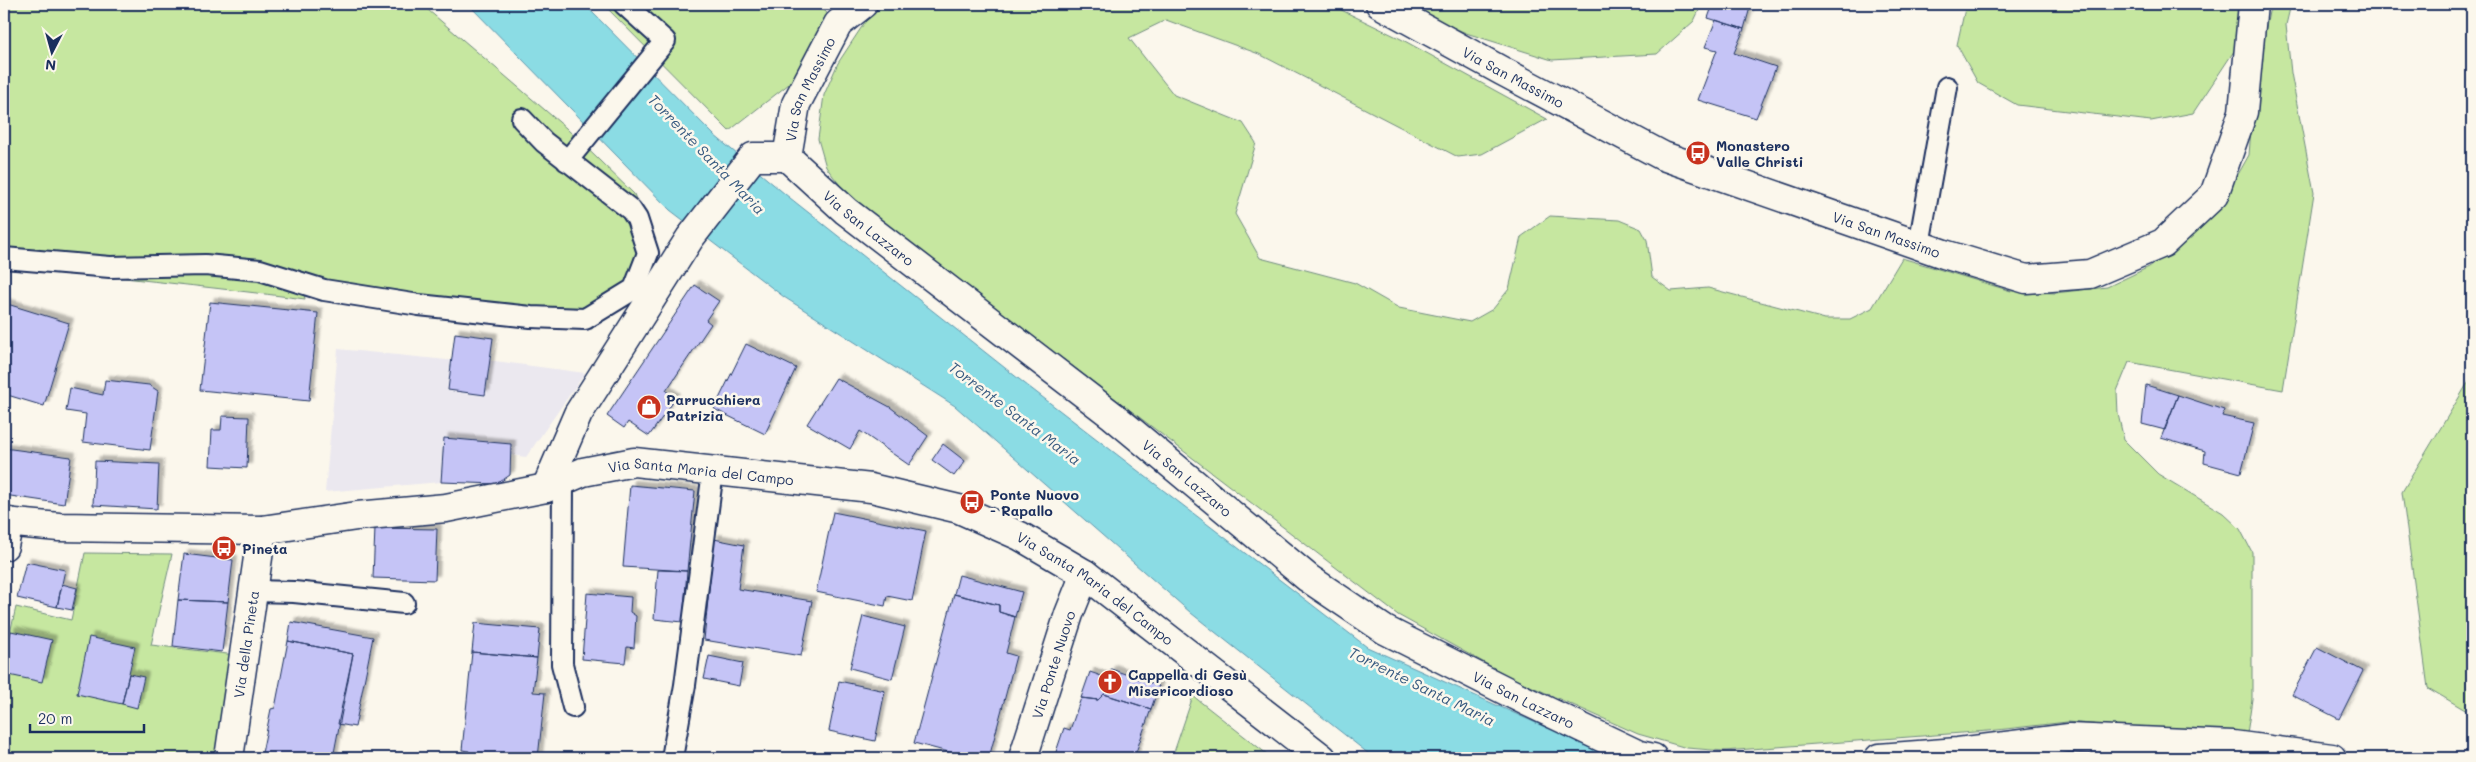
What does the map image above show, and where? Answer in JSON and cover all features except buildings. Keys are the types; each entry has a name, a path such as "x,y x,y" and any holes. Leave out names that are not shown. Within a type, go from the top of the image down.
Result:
{"street":[{"name":"Via San Massimo","path":"787,157 796,104 838,24 863,4"},
{"name":"Via San Massimo","path":"1380,4 1663,156 1919,245 2026,279 2090,274 2163,243 2214,195 2243,112 2253,4"},
{"path":"554,484 578,414 690,238 753,157 787,157"},
{"name":"Via San Lazzaro","path":"787,157 846,211 1113,416 1308,578 1385,630 1639,755 1654,758"},
{"name":"Via Santa Maria del Campo","path":"5,530 59,527 262,530 357,516 446,508 554,484 583,472 634,462 871,488 959,509 1020,536 1085,574 1322,758"},
{"name":"Via della Pineta","path":"228,758 262,530"},
{"name":"Via Ponte Nuovo","path":"1023,758 1069,614 1085,574"},
{"path":"1879,758 1958,752 2069,738 2233,745 2332,758"}],"lane":[{"path":"573,153 665,41 624,4"},
{"path":"1919,245 1947,86"},
{"path":"4,258 110,267 205,265 260,270 324,290 419,305 531,317 585,319 634,289 648,253 637,219 631,210 573,153 544,142 522,119"},
{"path":"672,758 685,685 712,471"},
{"path":"554,484 562,664 573,707"},
{"path":"253,591 294,592 404,603"}],"shaded area":[{"path":"338,349 447,360 495,361 585,373 526,457 511,455 510,475 497,484 441,482 325,492"}],"green space":[{"path":"4,4 421,4 566,128 634,194 647,228 641,258 592,329 565,328 414,310 304,294 305,299 4,263"},
{"path":"603,4 819,4 831,18 803,73 729,131"},
{"path":"887,4 1329,4 1401,39 1547,119 1482,154 1458,157 1259,54 1166,20 1129,38 1174,95 1243,123 1256,143 1235,214 1260,258 1355,283 1399,308 1470,322 1493,309 1509,289 1521,237 1550,216 1619,220 1641,229 1647,240 1652,277 1671,291 1708,288 1825,319 1850,319 1872,308 1902,258 2011,291 2055,293 2107,287 2149,267 2190,238 2223,201 2249,155 2254,90 2269,12 2273,4 2291,4 2286,25 2291,73 2314,193 2283,390 2129,362 2117,391 2118,414 2124,440 2158,474 2223,513 2240,529 2252,552 2252,699 2247,734 2186,732 2067,722 1988,731 1724,751 1687,748 1638,734 1510,677 1398,615 846,193 826,167 818,139 824,95 838,63 869,16"},
{"path":"1400,4 1702,4 1694,21 1657,54 1552,60 1466,33"},
{"path":"1966,4 2245,4 2242,39 2193,113 2151,121 2017,105 1978,83 1957,45"},
{"path":"2472,376 2472,714 2428,688 2402,492"},
{"path":"85,553 172,554 151,645 236,655 220,758 4,758 4,660 16,607 71,620"},
{"path":"1193,696 1272,758 1172,758"}],"water":[{"name":"Torrente Santa Maria","path":"468,4 584,4 714,135 785,194 1024,383 1367,647 1545,727 1626,758 1374,758 1191,613 955,406 784,297 670,210"}],"place":[{"name":"Monastero Valle Christi","path":"1698,153"},
{"name":"Parrucchiera Patrizia","path":"649,407"},
{"name":"Ponte Nuovo - Rapallo","path":"972,502"},
{"name":"Pineta","path":"224,548"},
{"name":"Cappella di Gesù Misericordioso","path":"1110,682"}]}
